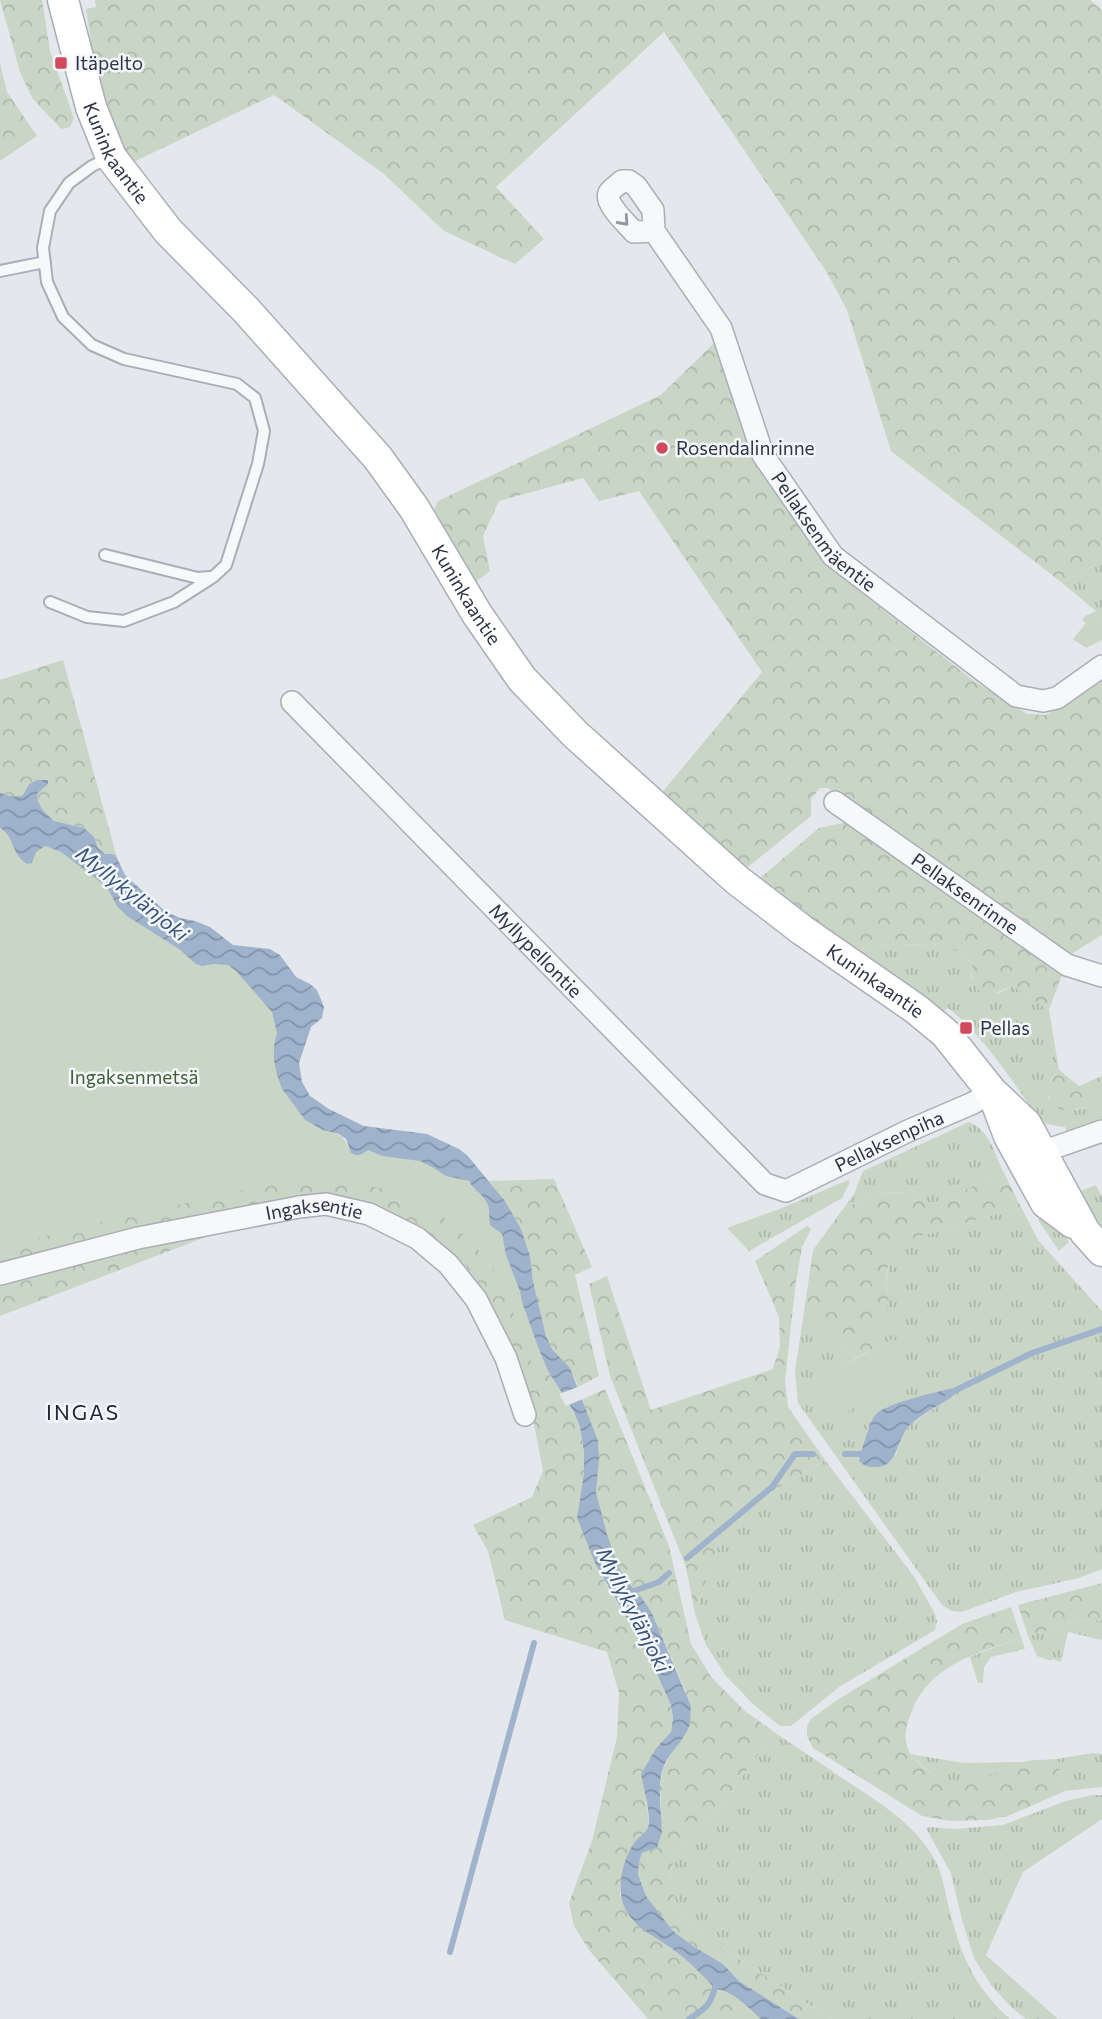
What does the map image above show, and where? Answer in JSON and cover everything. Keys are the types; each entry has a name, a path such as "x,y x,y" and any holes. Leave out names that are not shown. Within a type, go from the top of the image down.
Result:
{"main road":[{"name":"Kuninkaantie","path":"63,0 91,107 111,157 168,231 246,310 378,458 414,508 477,614 522,679 575,734 737,880 802,930 916,1009 945,1033 992,1092 1009,1136 1033,1157 1046,1203 1094,1241"}],"street":[{"name":"Pellaksenmäentie","path":"654,231 721,328 763,455 833,556 1016,696 1043,701 1057,698 1102,666"},
{"name":"Myllypellontie","path":"292,702 765,1184 786,1191"},
{"name":"Pellaksenrinne","path":"835,802 1067,965 1102,976"},
{"name":"Pellaksenpiha","path":"786,1191 992,1092"},
{"path":"1033,1157 1102,1131"},
{"name":"Ingaksentie","path":"0,1274 138,1238 299,1207 326,1204 369,1214 417,1238 448,1264 476,1299 506,1358 525,1415"}],"lane":[{"path":"50,602 87,617 124,621 174,602 213,577 226,565 258,464 264,431 255,397 237,384 124,359 92,345 63,317 47,282 43,248 50,211 69,183 92,166 111,157"},
{"path":"0,271 45,262"},
{"path":"106,555 198,578 213,577"}],"green space":[{"path":"0,0 42,0 50,51 74,118 70,127 61,129 32,98 20,72"},
{"path":"95,0 1090,0 1102,10 1102,563 1061,582 891,451 847,310 826,271 664,32 496,187 544,239 515,264 444,231 384,174 274,95 127,165 107,116 94,64 86,9 96,7"},
{"path":"0,63 7,92 37,136 0,161"},
{"path":"714,343 750,453 827,566 974,681 1027,714 1046,715 1102,679 1102,935 1068,956 828,788 820,788 811,799 811,816 743,871 660,795 762,672 639,491 599,501 583,478 499,501 483,536 490,571 473,584 432,515 438,501 661,395"},
{"path":"1102,563 1102,622 1096,611 1061,582"},
{"path":"1096,611 1102,622 1102,640 1086,648 1073,639 1086,623 1082,620 1085,616"},
{"path":"63,660 117,858 98,848 94,837 73,825 54,821 38,801 37,794 45,787 37,780 29,784 23,795 11,796 0,792 0,680"},
{"path":"848,822 1064,969 1049,1010 1013,986 987,996 975,986 972,962 964,953 933,945 899,944 866,947 853,954 754,883 819,828"},
{"path":"0,828 39,849 45,846 61,852 107,887 117,906 277,1033 323,1130 341,1136 350,1153 361,1155 368,1150 469,1181 486,1202 490,1225 548,1371 574,1412 580,1427 584,1472 577,1518 606,1584 650,1659 671,1705 671,1732 657,1747 646,1799 649,1824 645,1833 635,1842 621,1879 620,1895 631,1917 680,1955 715,1989 734,1996 761,2019 648,2019 589,1950 574,1926 569,1903 592,1841 617,1737 619,1693 607,1652 505,1620 488,1551 473,1525 532,1497 543,1471 533,1419 502,1332 466,1266 405,1219 351,1200 242,1223 0,1316"},
{"name":"Ingaksenmetsä","path":"0,829 37,847 50,848 78,859 138,918 225,957 279,1011 305,1120 341,1138 350,1150 421,1159 446,1170 477,1193 500,1229 557,1375 534,1370 493,1268 470,1240 443,1217 380,1188 343,1181 284,1182 116,1218 0,1248"},
{"path":"933,945 964,953 972,962 971,979 998,993 1013,986 1049,1010 1059,1070 1049,1082 1048,1098 1076,1110 1102,1106 1102,1122 1067,1133 1065,1127 1046,1124 1038,1117 986,1045 961,1019 948,1008 944,1011 853,954 866,947"},
{"path":"1059,1070 1079,1086 1102,1076 1102,1106 1060,1110 1047,1091"},
{"path":"969,1122 987,1137 1004,1173 931,1204 910,1192 878,1193 843,1209 854,1194 863,1171"},
{"path":"1004,1173 1021,1207 914,1238 896,1251 887,1271 888,1303 874,1334 873,1349 856,1358 805,1305 813,1250 843,1209 878,1193 910,1192 931,1204"},
{"path":"554,1179 592,1267 575,1275 599,1376 578,1387 570,1368 552,1349 546,1336 530,1256 505,1201 489,1181"},
{"path":"848,1180 850,1182 842,1198 749,1251 727,1228 782,1208"},
{"path":"1096,1185 1102,1197 1102,1231 1073,1194"},
{"path":"1021,1207 1038,1240 1102,1311 1102,1569 1079,1578 1016,1592 962,1612 952,1611 942,1605 798,1403 795,1371 805,1305 856,1358 804,1387 895,1338 873,1349 875,1326 888,1303 886,1282 890,1257 901,1244","holes":["952,1388 951,1397 911,1424 903,1433 896,1455 860,1462 875,1414 886,1407"]},
{"path":"1046,1213 1069,1242 1059,1251 1038,1220"},
{"path":"807,1226 811,1229 802,1247 795,1288 785,1382 788,1407 825,1460 727,1519 695,1614 686,1567 610,1376 589,1284 607,1276 651,1410 773,1369 780,1346 779,1317 755,1261"},
{"path":"894,1338 914,1376 824,1424 803,1387"},
{"path":"605,1389 669,1546 691,1644 712,1678 745,1711 774,1732 701,1831 676,1852 670,1875 678,1912 716,1944 831,2019 799,2019 739,1981 723,1964 673,1931 646,1896 638,1874 642,1853 657,1848 662,1833 660,1787 663,1769 690,1723 686,1692 651,1611 619,1568 596,1492 583,1399"},
{"path":"825,1460 915,1578 937,1622 935,1630 839,1687 791,1726 780,1726 754,1705 726,1676 706,1645 695,1614 727,1519"},
{"path":"1102,1583 1102,1621 1082,1619 1028,1636 1018,1605"},
{"path":"1011,1607 1021,1637 956,1663 930,1683 919,1696 909,1717 906,1744 914,1758 931,1773 943,1780 958,1782 985,1778 1024,1762 1057,1759 1065,1791 1008,1816 987,1820 951,1821 922,1816 813,1748 807,1736 807,1726 811,1719 837,1700 962,1624"},
{"path":"1082,1619 1102,1621 1102,1640 1068,1632 1061,1662 1037,1656 1028,1636"},
{"path":"1021,1637 1025,1649 991,1657 984,1667 983,1683 978,1683 970,1657"},
{"path":"774,1732 884,1806 918,1836 938,1867 958,1941 970,1969 997,2007 1010,2019 831,2019 716,1944 678,1912 670,1875 676,1852 701,1831"},
{"path":"909,1754 964,1763 1022,1762 980,1780 957,1783 936,1776"},
{"path":"1102,1754 1102,1787 1065,1791 1057,1759"},
{"path":"1102,1795 1102,1819 1023,1872 986,1955 1058,2019 1026,2019 992,1986 974,1958 951,1873 927,1830 928,1827 956,1829 1003,1825 1066,1801"}],"water":[{"name":"Myllykylänjoki","path":"37,780 48,780 48,784 37,794 42,809 54,821 84,828 94,837 98,848 117,858 125,875 166,912 210,927 233,945 270,949 280,955 296,977 317,990 324,1007 322,1018 311,1027 299,1063 302,1082 310,1096 329,1109 364,1126 427,1134 459,1149 505,1201 521,1229 530,1256 546,1336 552,1349 570,1368 598,1441 596,1492 619,1568 651,1611 691,1706 688,1729 662,1773 662,1833 657,1848 642,1853 638,1874 646,1896 673,1931 723,1964 739,1981 799,2019 761,2019 734,1996 715,1989 680,1955 640,1927 624,1907 621,1889 623,1869 629,1851 649,1825 641,1774 657,1747 671,1732 671,1705 650,1659 595,1563 577,1518 584,1472 580,1427 574,1412 548,1371 506,1255 502,1234 490,1225 486,1202 469,1181 446,1176 420,1161 382,1156 368,1150 360,1155 353,1154 346,1139 339,1134 323,1130 305,1120 282,1089 277,1075 274,1046 277,1033 272,1012 236,971 228,965 196,964 179,949 127,916 117,906 107,887 61,852 45,846 36,852 32,863 27,864 22,860 9,836 0,828 0,792 11,796 23,795 29,784"},
{"path":"952,1388 955,1391 952,1397 910,1425 888,1463 872,1467 859,1461 871,1423 880,1411"}],"pier":[{"path":"578,1387 583,1399 566,1406 559,1394"}],"waterway":[{"path":"948,1394 1032,1353 1102,1329"},
{"path":"845,1454 861,1454 867,1451"},
{"path":"687,1558 772,1487 795,1454 813,1454"},
{"name":"Myllykylänjoki","path":"628,1593 659,1582 669,1573"},
{"path":"450,1952 534,1643"},
{"path":"689,2019 707,2005 716,1984"}],"place":[{"name":"Itäpelto","path":"61,63"},
{"name":"Rosendalinrinne","path":"662,448"},
{"name":"Pellas","path":"966,1028"}],"district":[{"name":"INGAS","path":"83,1413"}]}
